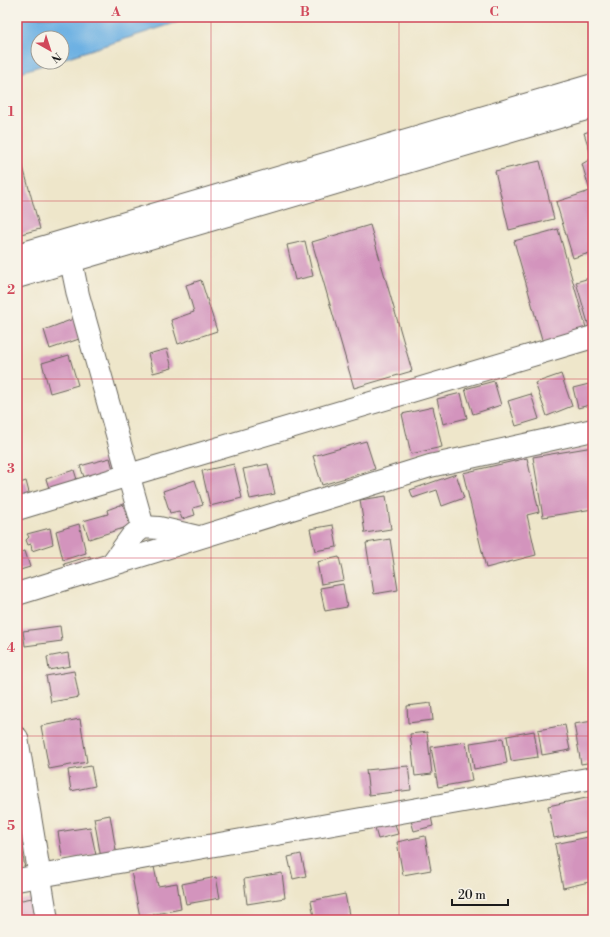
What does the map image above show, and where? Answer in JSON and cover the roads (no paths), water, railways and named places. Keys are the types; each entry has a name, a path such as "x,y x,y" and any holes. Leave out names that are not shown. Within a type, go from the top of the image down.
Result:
{"street":[{"path":"17,255 593,85"},
{"path":"17,277 593,107"},
{"path":"71,261 78,295 143,527"},
{"path":"17,509 593,337"},
{"path":"17,594 430,466 593,430"},
{"path":"110,565 132,536 143,527 159,528 199,537"},
{"path":"17,738 47,920"},
{"path":"17,880 593,778"}],"water":[{"path":"17,17 194,17 70,56 70,30 30,30 30,69 17,73"}]}
